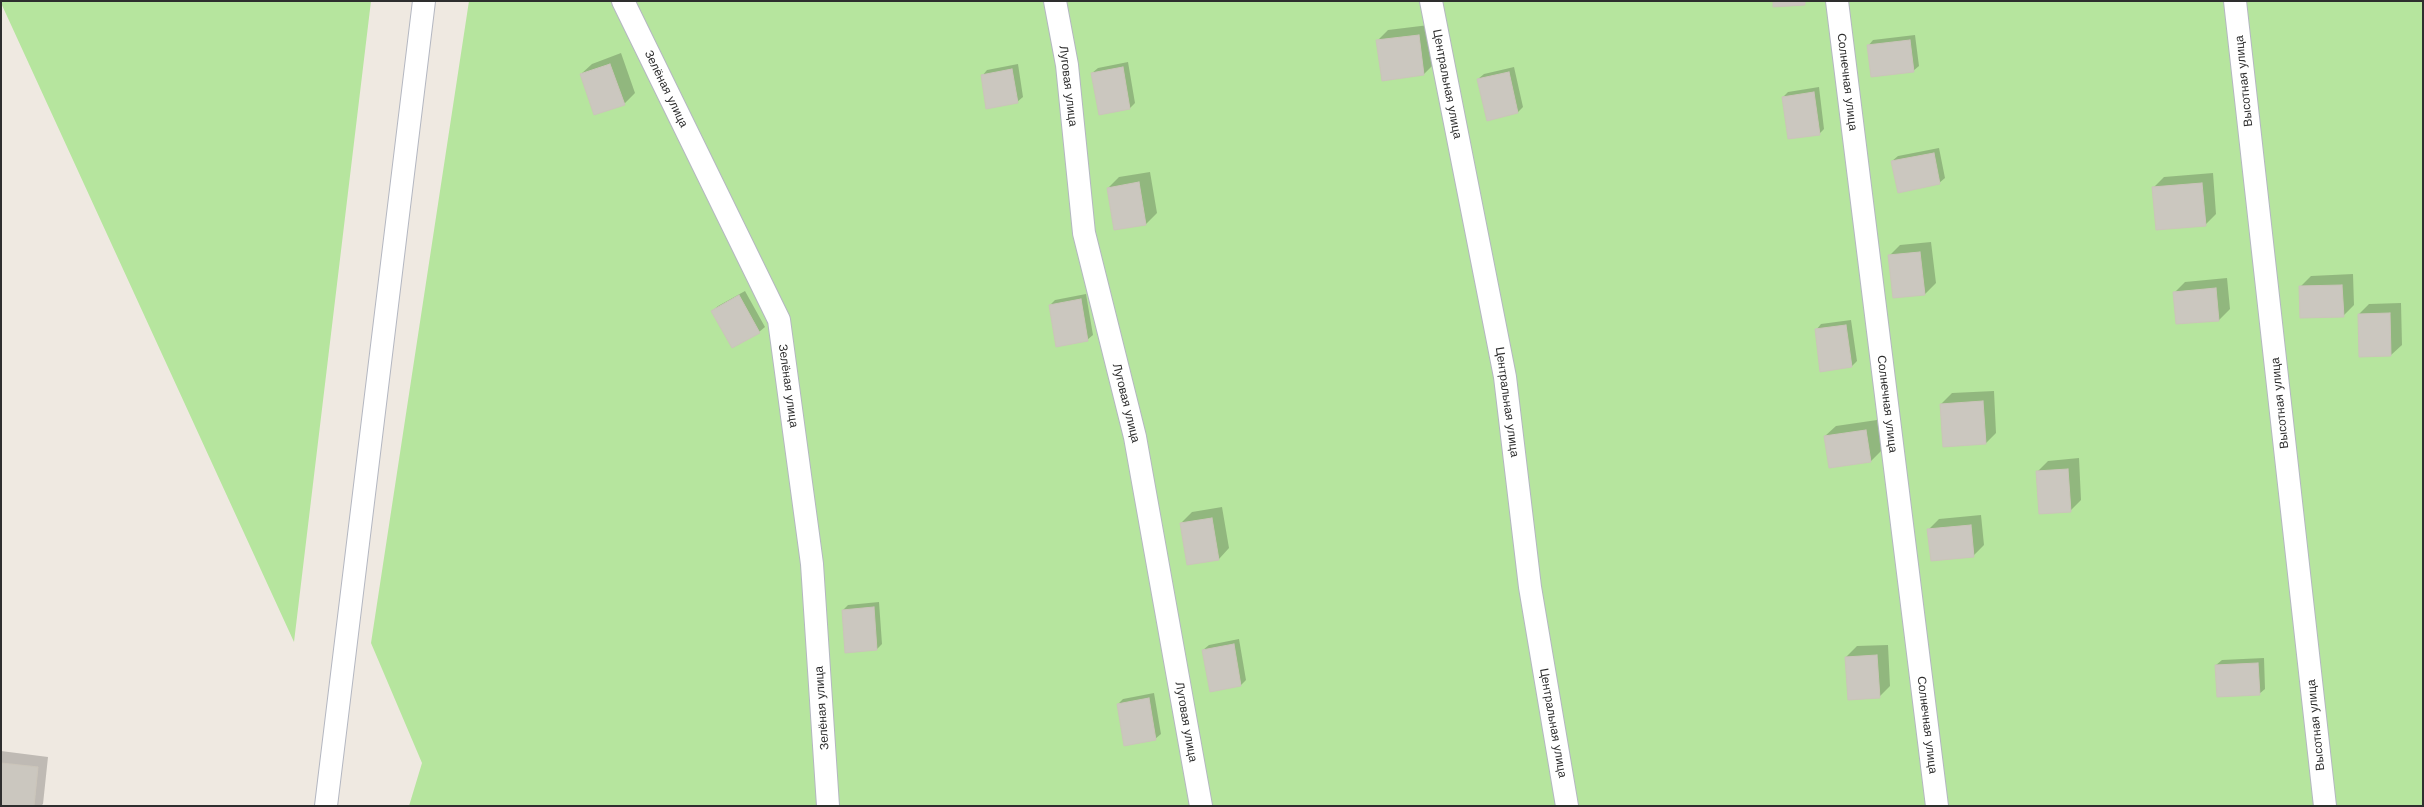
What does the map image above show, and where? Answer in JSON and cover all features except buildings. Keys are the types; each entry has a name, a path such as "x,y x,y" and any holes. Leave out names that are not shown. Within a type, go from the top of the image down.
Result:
{"street":[{"path":"326,806 424,1"},
{"name":"Зелёная улица","path":"623,1 779,320 812,564 828,806"},
{"name":"Луговая улица","path":"1055,1 1067,64 1084,233 1135,437 1201,806"},
{"name":"Центральная улица","path":"1431,1 1505,377 1530,587 1567,806"},
{"name":"Солнечная улица","path":"1837,1 1937,806"},
{"name":"Высотная улица","path":"2236,1 2325,806"}],"green space":[{"path":"1,1 371,1 294,642 1,3"},
{"path":"469,1 2423,1 2423,806 409,806 422,763 371,643"}]}
